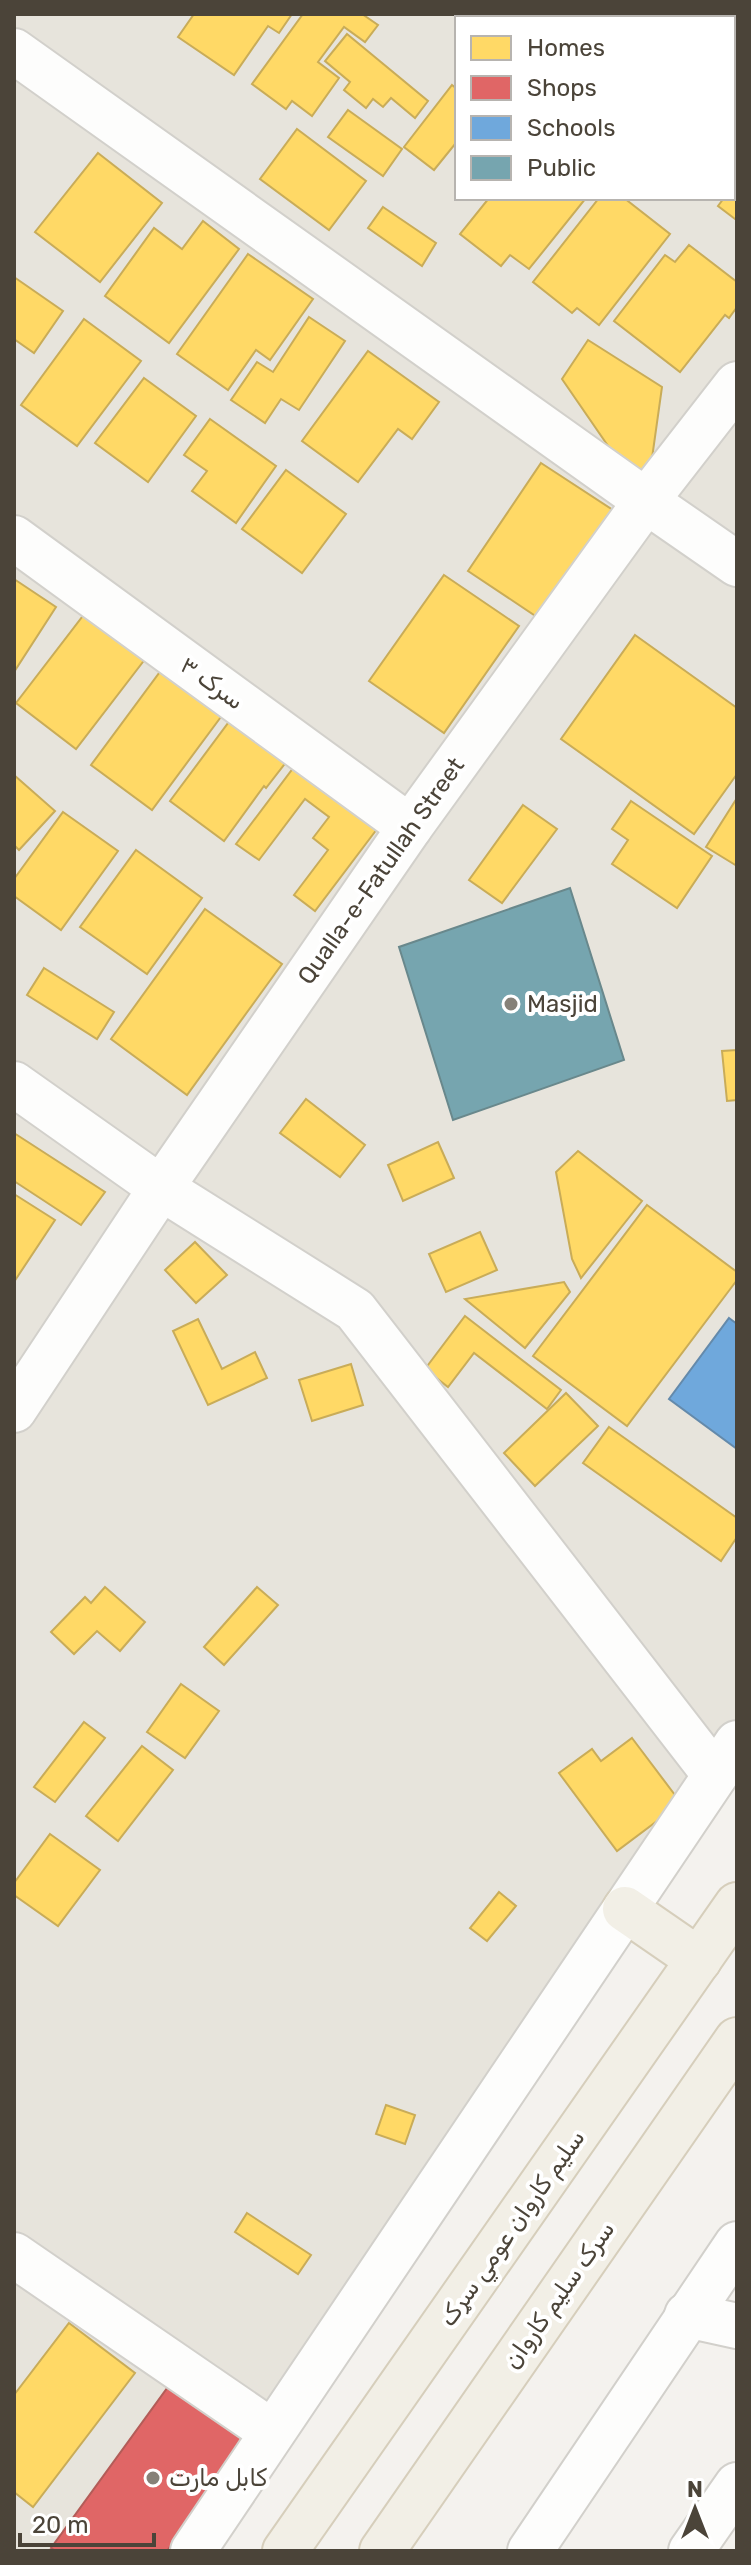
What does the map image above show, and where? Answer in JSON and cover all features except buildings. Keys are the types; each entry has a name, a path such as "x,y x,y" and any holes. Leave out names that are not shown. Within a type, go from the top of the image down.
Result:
{"main road":[{"name":"سلیم کاروان عومي سړک","path":"285,2551 737,1905"},
{"path":"625,1909 699,1960"},
{"name":"سرک سلیم کاروان","path":"382,2551 737,2040"}],"street":[{"path":"14,51 737,564"},
{"name":"Qualla-e-Fatullah Street","path":"14,1410 161,1188 410,827 646,501 737,384"},
{"name":"سرک ۳","path":"14,538 410,827"},
{"path":"14,1084 161,1188 355,1310 726,1759 193,2551"},
{"path":"530,2551 737,2244"},
{"path":"14,2255 272,2432"},
{"path":"687,2315 737,2326"},
{"path":"691,2551 737,2485"}],"shaded area":[{"path":"14,14 737,14 737,1770 190,2551 14,2551"}],"place":[{"name":"Masjid","path":"511,1004"},
{"name":"کابل مارت","path":"153,2478"}]}
